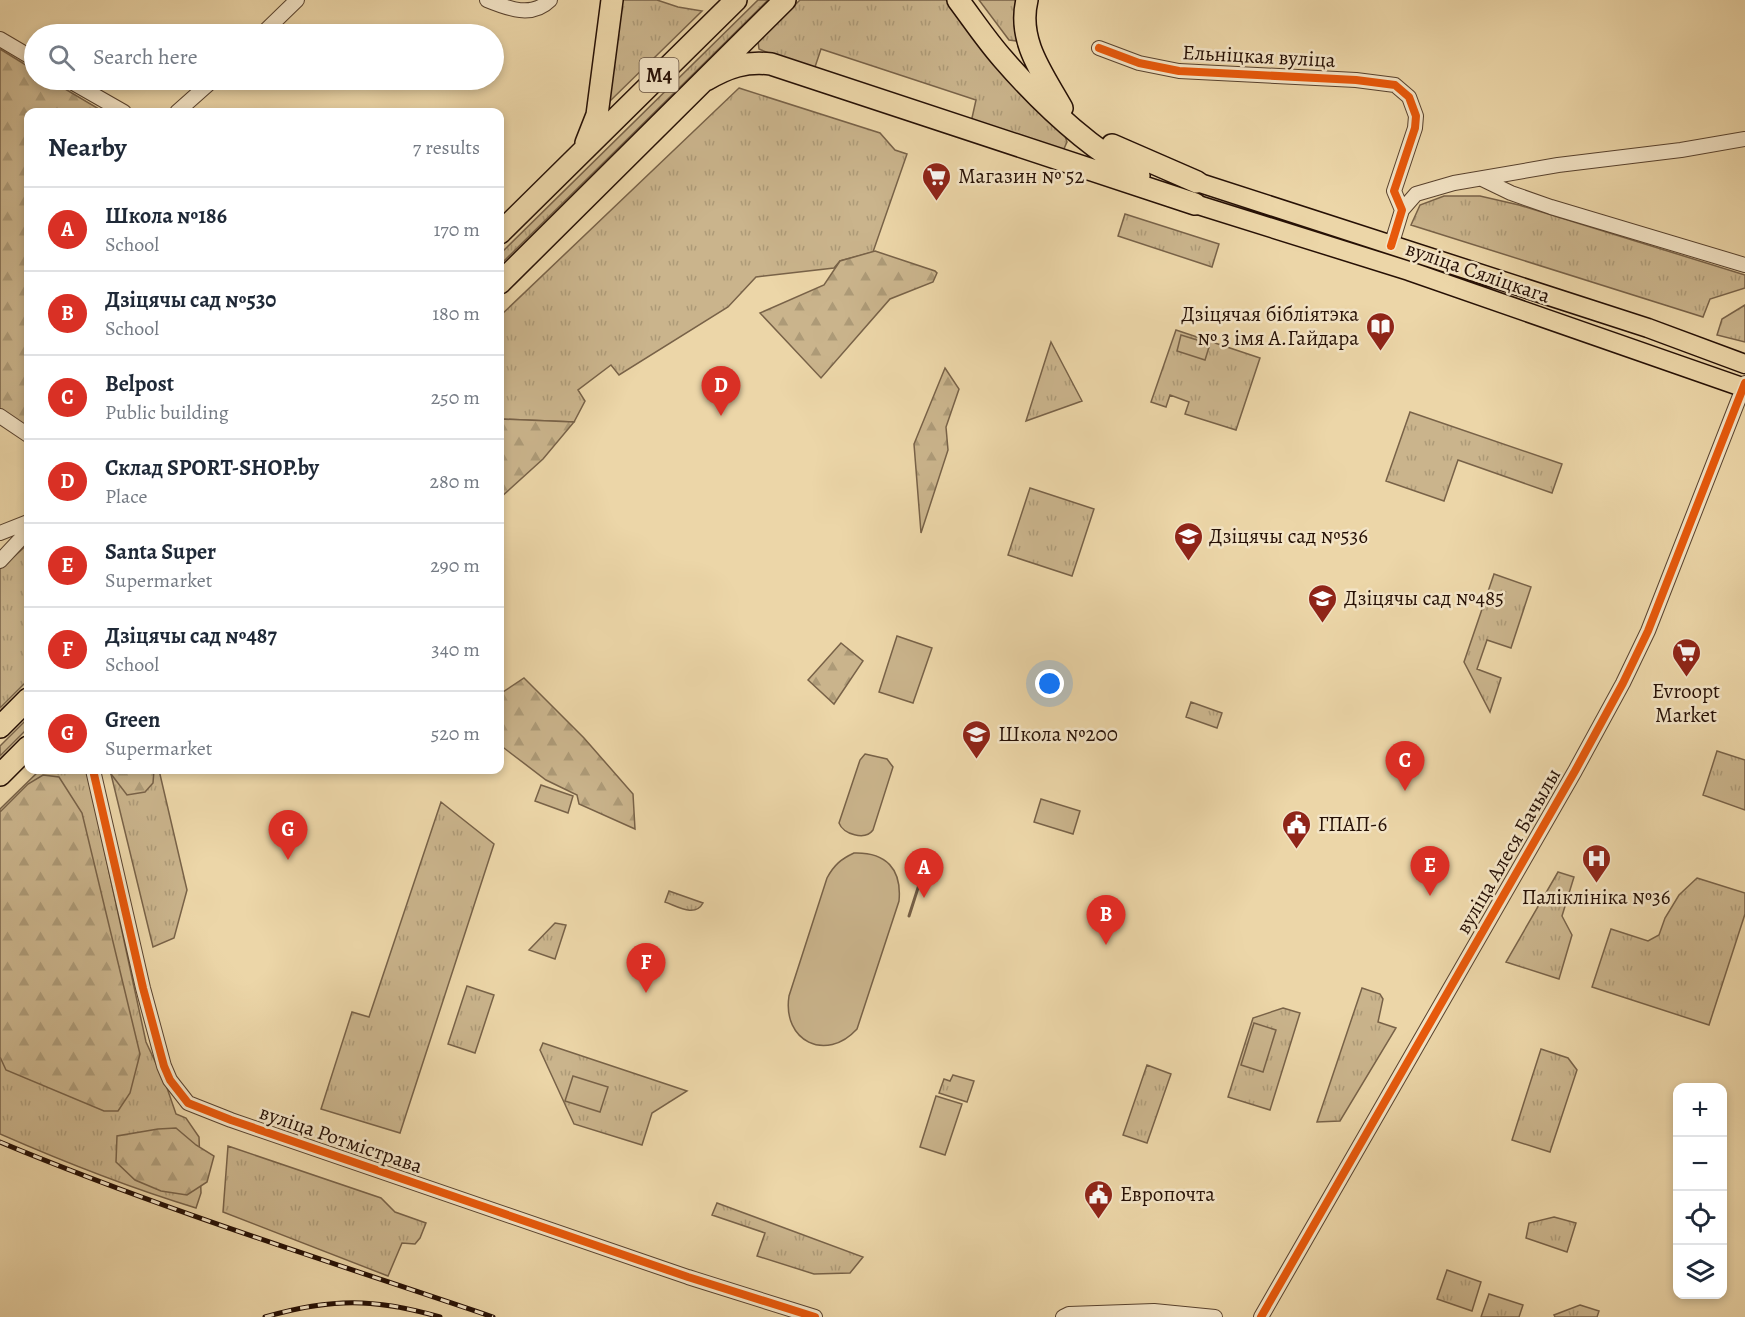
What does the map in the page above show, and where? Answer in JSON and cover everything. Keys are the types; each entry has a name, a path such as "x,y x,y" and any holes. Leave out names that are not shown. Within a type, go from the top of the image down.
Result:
{"highway":[{"path":"583,151 597,115 612,0"},
{"name":"М4","path":"504,229 736,0"},
{"name":"М4","path":"504,279 785,0"},
{"path":"958,0 1002,59 1078,134 1120,165 1195,204"},
{"path":"973,0 1009,51 1062,108 1100,139 1129,154 1197,182"},
{"path":"1027,0 1024,27 1029,46 1062,108"},
{"path":"706,80 735,65 755,62 771,64 1195,204"},
{"path":"0,728 24,703"},
{"path":"0,775 24,751"}],"main road":[{"name":"вуліца Сяліцкага","path":"1197,182 1648,328 1745,364"},
{"name":"вуліца Сяліцкага","path":"1195,204 1385,264 1744,386"},
{"path":"1385,264 1391,246"}],"street":[{"path":"272,24 297,0"},
{"path":"488,0 502,6 528,11 541,8 550,0"},
{"path":"0,39 24,53"},
{"name":"Ельніцкая вуліца","path":"1099,48 1139,63 1179,71 1356,80 1395,85 1409,97 1413,104 1416,128 1394,190"},
{"path":"86,90 117,108"},
{"path":"182,108 202,90"},
{"path":"1394,190 1416,194 1447,185 1558,165 1682,150 1745,139"},
{"path":"1482,179 1511,193 1551,207 1745,265"},
{"path":"1394,190 1402,210"},
{"path":"1391,246 1402,210 1416,194"},
{"name":"вуліца Алеся Бачылы","path":"1262,1317 1587,751 1623,683 1675,566 1744,386"},
{"path":"0,416 24,432"},
{"path":"0,533 24,524"},
{"path":"0,561 24,535"},
{"name":"вуліца Ротмістрава","path":"94,774 164,1066 170,1080 188,1103 231,1120 699,1280 815,1317"},
{"path":"1064,1317 1070,1314 1154,1311 1215,1317"}],"green space":[{"path":"622,0 657,0 678,7 702,11 608,103"},
{"path":"758,0 768,0 504,261 504,250"},
{"path":"800,0 946,0 990,58 1063,130 1067,142 1062,153 975,124 972,118 976,100 821,49 815,67 809,70 759,49 758,41"},
{"path":"979,0 1016,0 1014,19 1018,38 1016,41 1009,40"},
{"path":"0,49 24,64 24,90 67,90 97,108 24,108 24,427 0,409"},
{"path":"739,88 880,133 895,150 907,154 873,252 840,261 834,268 756,277 728,307 619,375 611,365 578,390 585,401 574,422 504,419 504,312"},
{"path":"1444,196 1480,196 1519,205 1745,275 1745,288 1710,299 1703,317 1411,225 1420,205"},
{"path":"1125,214 1219,244 1212,267 1118,236"},
{"path":"875,251 937,273 933,282 890,299 821,378 760,313 824,285 840,261"},
{"path":"1745,305 1745,342 1717,335 1722,319"},
{"path":"1176,330 1260,358 1236,430 1185,414 1189,402 1170,395 1166,407 1151,402"},
{"path":"1181,335 1210,344 1205,360 1177,351"},
{"path":"1051,342 1082,401 1026,421"},
{"path":"945,368 959,389 946,427 948,450 921,533 914,444"},
{"path":"1410,412 1562,464 1552,493 1458,460 1444,501 1386,481"},
{"path":"504,419 574,422 543,459 504,494"},
{"path":"1030,488 1094,509 1072,576 1008,555"},
{"path":"24,548 24,684 0,708 0,569"},
{"path":"1494,574 1531,587 1511,648 1487,640 1477,669 1501,678 1490,712 1464,662"},
{"path":"897,636 932,648 913,703 879,692"},
{"path":"841,643 863,661 834,704 808,680"},
{"path":"524,678 584,738 633,794 635,829 579,804 577,795 546,780 504,748 504,691"},
{"path":"1191,702 1222,713 1217,728 1186,717"},
{"path":"24,722 24,732 0,756 0,746"},
{"path":"1717,751 1745,760 1745,810 1703,795"},
{"path":"865,754 887,759 893,767 873,830 860,836 849,833 839,823 860,760"},
{"path":"36,774 88,774 146,1042 166,1085 176,1114 186,1118 199,1137 201,1193 196,1208 97,1174 0,1134 0,809"},
{"path":"111,774 160,774 187,890 174,938 153,947"},
{"path":"111,774 154,774 153,783 145,792 127,795"},
{"path":"43,775 59,777 82,813 140,1054 130,1093 118,1111 104,1111 6,1070 0,1057 0,812 28,784"},
{"path":"541,785 573,796 568,813 535,801"},
{"path":"1041,799 1080,811 1073,834 1034,822"},
{"path":"441,802 494,844 400,1133 321,1109 352,1012 369,1017"},
{"path":"854,853 875,856 890,865 898,880 899,901 857,1029 845,1039 832,1045 820,1045 809,1042 799,1035 792,1025 789,996 827,878 838,863"},
{"path":"1558,872 1574,877 1562,916 1572,935 1559,979 1506,962"},
{"path":"1697,878 1745,893 1745,914 1709,1025 1592,987 1611,929 1648,941 1659,935 1665,918 1679,895"},
{"path":"669,891 703,903 695,910 680,908 665,902"},
{"path":"555,923 566,925 555,959 529,950"},
{"path":"467,986 494,995 475,1053 448,1044"},
{"path":"1362,988 1380,994 1383,999 1378,1022 1396,1028 1340,1121 1317,1122"},
{"path":"1283,1008 1300,1013 1270,1110 1228,1097 1253,1018"},
{"path":"1254,1023 1276,1030 1263,1072 1241,1065"},
{"path":"543,1043 687,1091 652,1113 642,1145 574,1124 540,1050"},
{"path":"1541,1049 1568,1058 1577,1070 1550,1152 1512,1140"},
{"path":"1147,1065 1171,1074 1147,1143 1123,1135"},
{"path":"953,1075 974,1081 967,1102 939,1093 944,1079 950,1081"},
{"path":"573,1076 608,1087 600,1112 565,1101"},
{"path":"936,1096 962,1104 945,1155 920,1147"},
{"path":"176,1128 196,1145 214,1156 207,1182 187,1195 161,1191 135,1180 116,1162 117,1136"},
{"path":"228,1146 381,1198 395,1212 426,1223 420,1238 415,1244 402,1243 388,1276 223,1212"},
{"path":"717,1203 863,1257 850,1273 814,1274 757,1256 765,1233 712,1215"},
{"path":"1554,1217 1576,1223 1567,1252 1526,1238 1529,1223"},
{"path":"1447,1270 1481,1282 1472,1311 1437,1299"},
{"path":"1489,1294 1523,1305 1519,1317 1481,1317"},
{"path":"1580,1305 1599,1311 1597,1317 1555,1317 1554,1315"}],"waterway":[{"path":"909,916 925,866"}],"railway":[{"path":"0,1142 183,1212 493,1317"},
{"path":"265,1317 311,1306 352,1303 394,1306 440,1317"}],"cycle path":[{"path":"1099,48 1139,63 1179,71 1356,80 1395,85 1409,97 1416,116 1415,128 1394,191 1402,210 1391,246"},
{"path":"1261,1317 1575,771 1623,683 1648,631 1745,383"},
{"path":"94,774 143,988 164,1066 170,1080 188,1103 231,1120 688,1277 815,1317"}],"place":[{"name":"Магазин № 52","path":"937,202"},
{"name":"Дзіцячая бібліятэка № 3 імя А.Гайдара","path":"1380,352"},
{"name":"Склад SPORT-SHOP.by","path":"721,416"},
{"name":"Дзіцячы сад №536","path":"1188,562"},
{"name":"Дзіцячы сад №485","path":"1323,624"},
{"name":"Evroopt Market","path":"1686,678"},
{"name":"Школа №200","path":"977,760"},
{"name":"Belpost","path":"1405,791"},
{"name":"ГПАП-6","path":"1297,850"},
{"name":"Green","path":"288,860"},
{"name":"Паліклініка №36","path":"1596,884"},
{"name":"Santa Super","path":"1430,896"},
{"name":"Школа №186","path":"924,898"},
{"name":"Дзіцячы сад №530","path":"1106,945"},
{"name":"Дзіцячы сад №487","path":"646,993"},
{"name":"Европочта","path":"1099,1220"}]}
